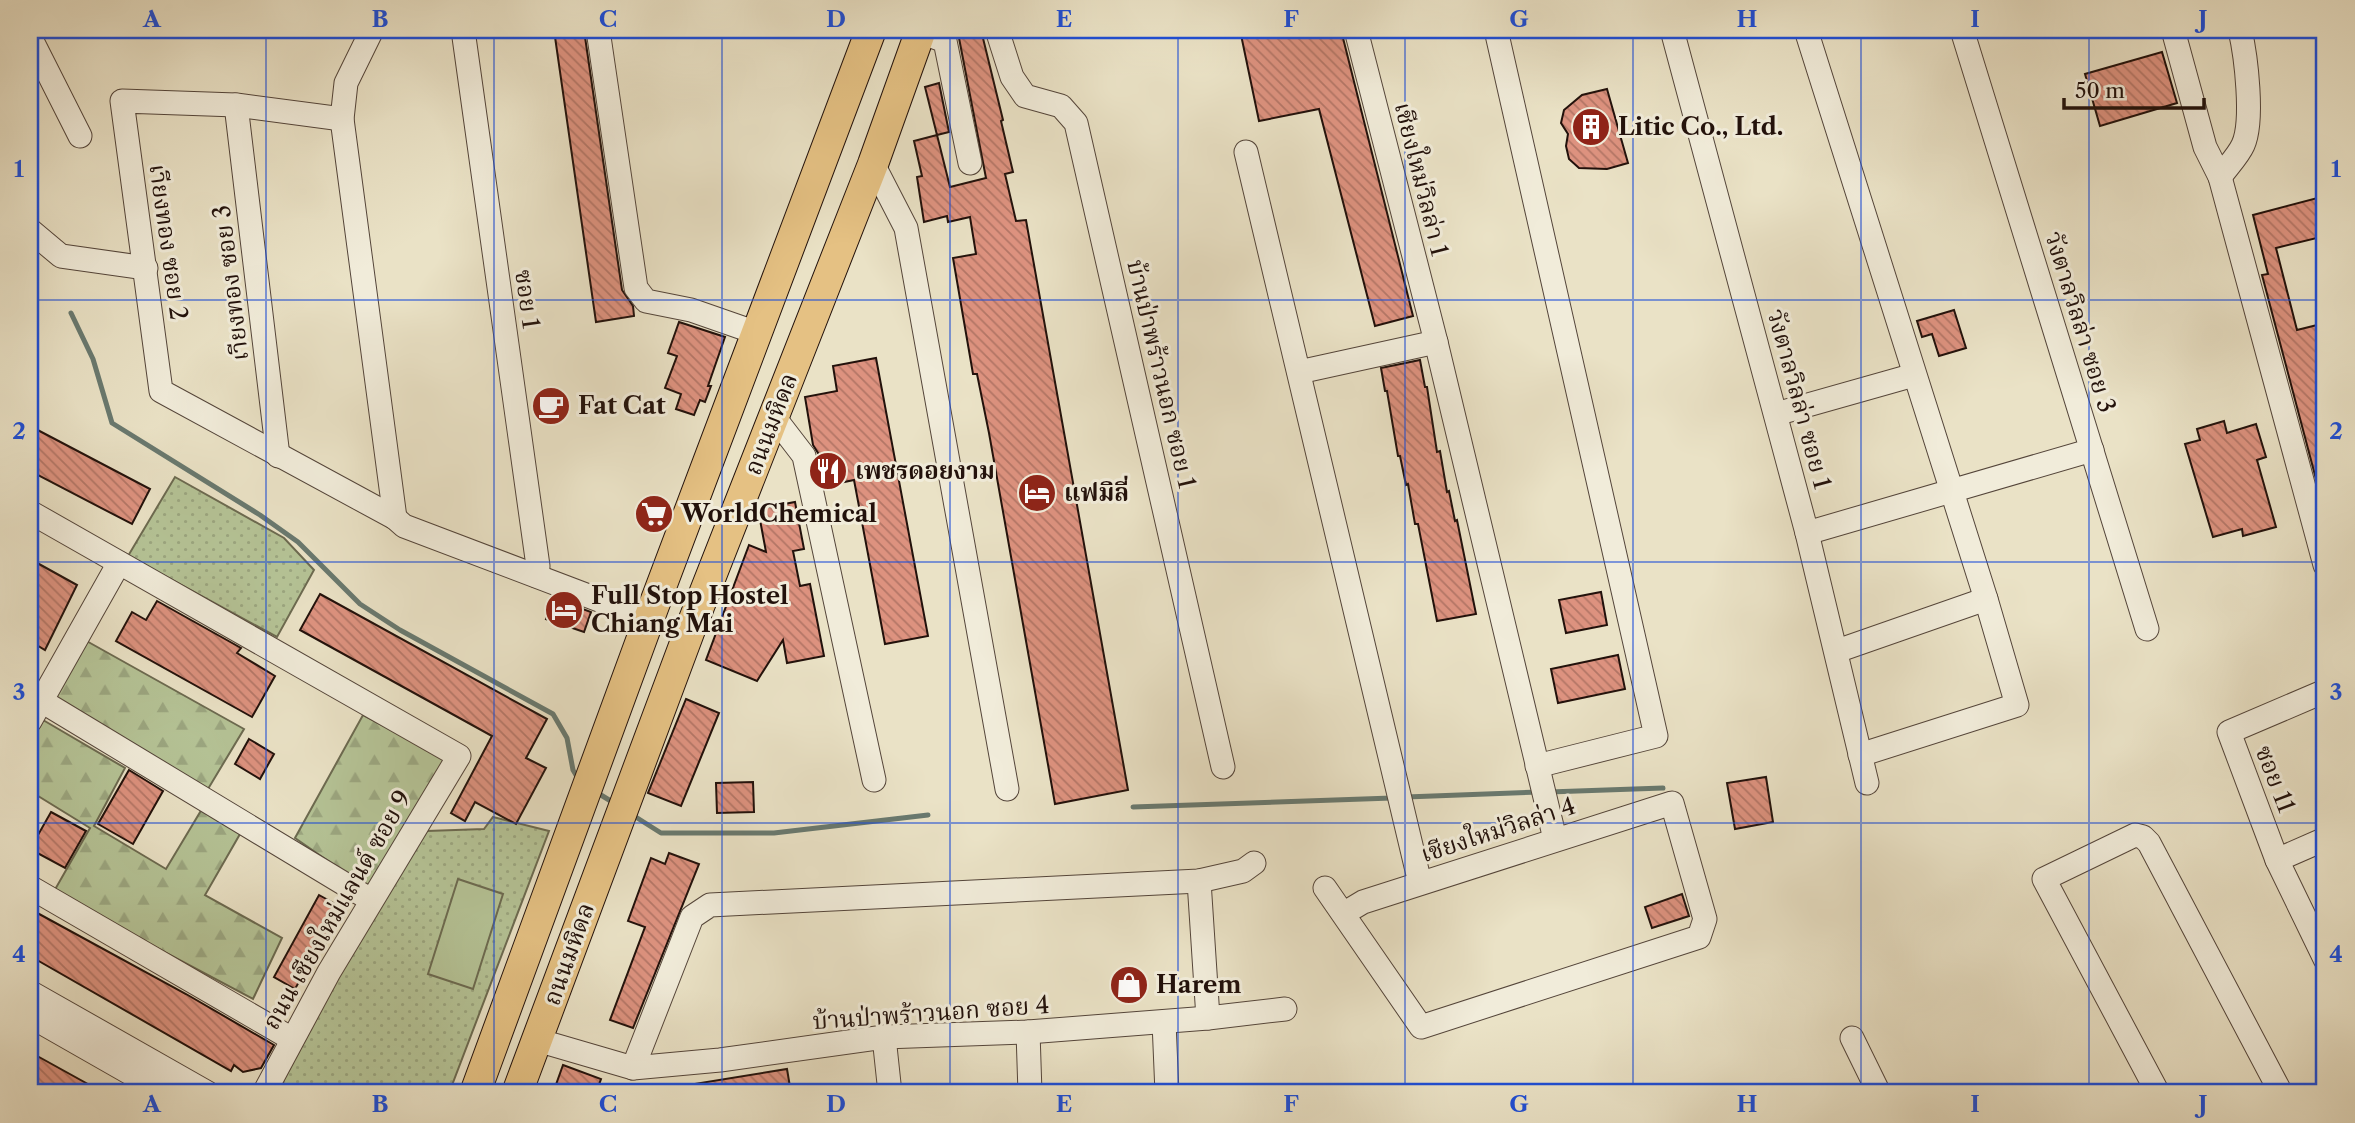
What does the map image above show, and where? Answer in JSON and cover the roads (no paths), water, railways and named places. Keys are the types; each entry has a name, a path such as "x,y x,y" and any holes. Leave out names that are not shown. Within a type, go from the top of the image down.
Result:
{"main road":[{"name":"ถนนมหิดล","path":"475,1093 651,614 871,30"},
{"name":"ถนนมหิดล","path":"517,1093 691,627 873,164 921,31"}],"street":[{"path":"372,30 346,83 342,119 395,518"},
{"name":"ซอย 1","path":"463,30 538,571"},
{"path":"598,30 636,288 646,301 691,310 757,333"},
{"name":"บ้านป่าพร้าวนอก ซอย 1","path":"997,30 1012,77 1025,96 1060,106 1076,123 1223,767"},
{"name":"เชียงใหม่วิลล่า 1","path":"1356,30 1436,342 1555,839"},
{"path":"1496,30 1656,736 1541,783"},
{"name":"วังตาลวิลล่า ซอย 1","path":"1672,30 1807,533 1867,783"},
{"path":"1807,30 1986,598 2017,705 1860,755"},
{"name":"วังตาลวิลล่า ซอย 3","path":"1962,30 2147,629"},
{"path":"2173,30 2205,147 2220,177 2325,565"},
{"path":"2220,177 2244,144 2248,107 2246,56 2240,30"},
{"path":"921,31 946,41 970,163"},
{"path":"30,37 80,136"},
{"name":"เาียงทอง ซอย 2","path":"236,105 122,101 161,391 278,456"},
{"path":"236,105 342,119"},
{"name":"เาียงทอง ซอย 3","path":"236,105 278,456"},
{"path":"1246,152 1420,883"},
{"path":"873,164 906,228 1007,789"},
{"path":"30,230 61,256 146,268"},
{"path":"1299,372 1436,342"},
{"path":"1776,414 1914,376"},
{"path":"774,417 804,456 874,780"},
{"path":"1807,533 2092,450"},
{"path":"278,456 395,518 405,517 651,614"},
{"path":"30,512 119,563 36,697 30,721"},
{"name":"ถนน เชียงใหม่แลนด์ ซอย 9","path":"119,563 458,756 371,900 264,1093"},
{"path":"1837,651 1986,598"},
{"name":"ซอย 11","path":"2325,691 2229,732 2277,860 2325,959"},
{"path":"36,697 371,900"},
{"name":"เชียงใหม่วิลล่า 4","path":"1672,803 1705,919 1699,937 1421,1027 1343,914 1363,902 1555,839 1672,803"},
{"path":"2158,1093 2044,879 2135,835 2149,842 2281,1093"},
{"path":"2277,860 2325,839"},
{"path":"633,1068 692,917 710,905 1199,881 1243,871 1254,863"},
{"path":"1199,881 1208,1018"},
{"path":"30,887 292,1039"},
{"path":"1325,887 1343,914"},
{"path":"30,992 208,1093"},
{"name":"บ้านป่าพร้าวนอก ซอย 4","path":"537,1040 633,1068 720,1060 884,1037 1028,1032 1164,1022 1285,1009"},
{"path":"30,1016 165,1093"},
{"path":"1164,1022 1167,1093"},
{"path":"1028,1032 1030,1093"},
{"path":"884,1037 890,1093"},
{"path":"1852,1038 1879,1093"}],"waterway":[{"path":"71,313 93,359 112,423 260,515 298,542 360,604 400,630 553,714 567,738 573,770 579,780"},
{"path":"1549,792 1663,788"},
{"path":"596,792 614,803"},
{"path":"1406,797 1539,792"},
{"path":"1133,807 1392,798"},
{"path":"631,814 661,833 774,833 928,815"}],"place":[{"name":"Litic Co., Ltd.","path":"1591,127"},
{"name":"Fat Cat","path":"551,406"},
{"name":"เพชรดอยงาม","path":"828,471"},
{"name":"แฟมิลี่","path":"1037,493"},
{"name":"WorldChemical","path":"654,514"},
{"name":"Full Stop Hostel Chiang Mai","path":"564,610"},
{"name":"Harem","path":"1129,985"}]}
